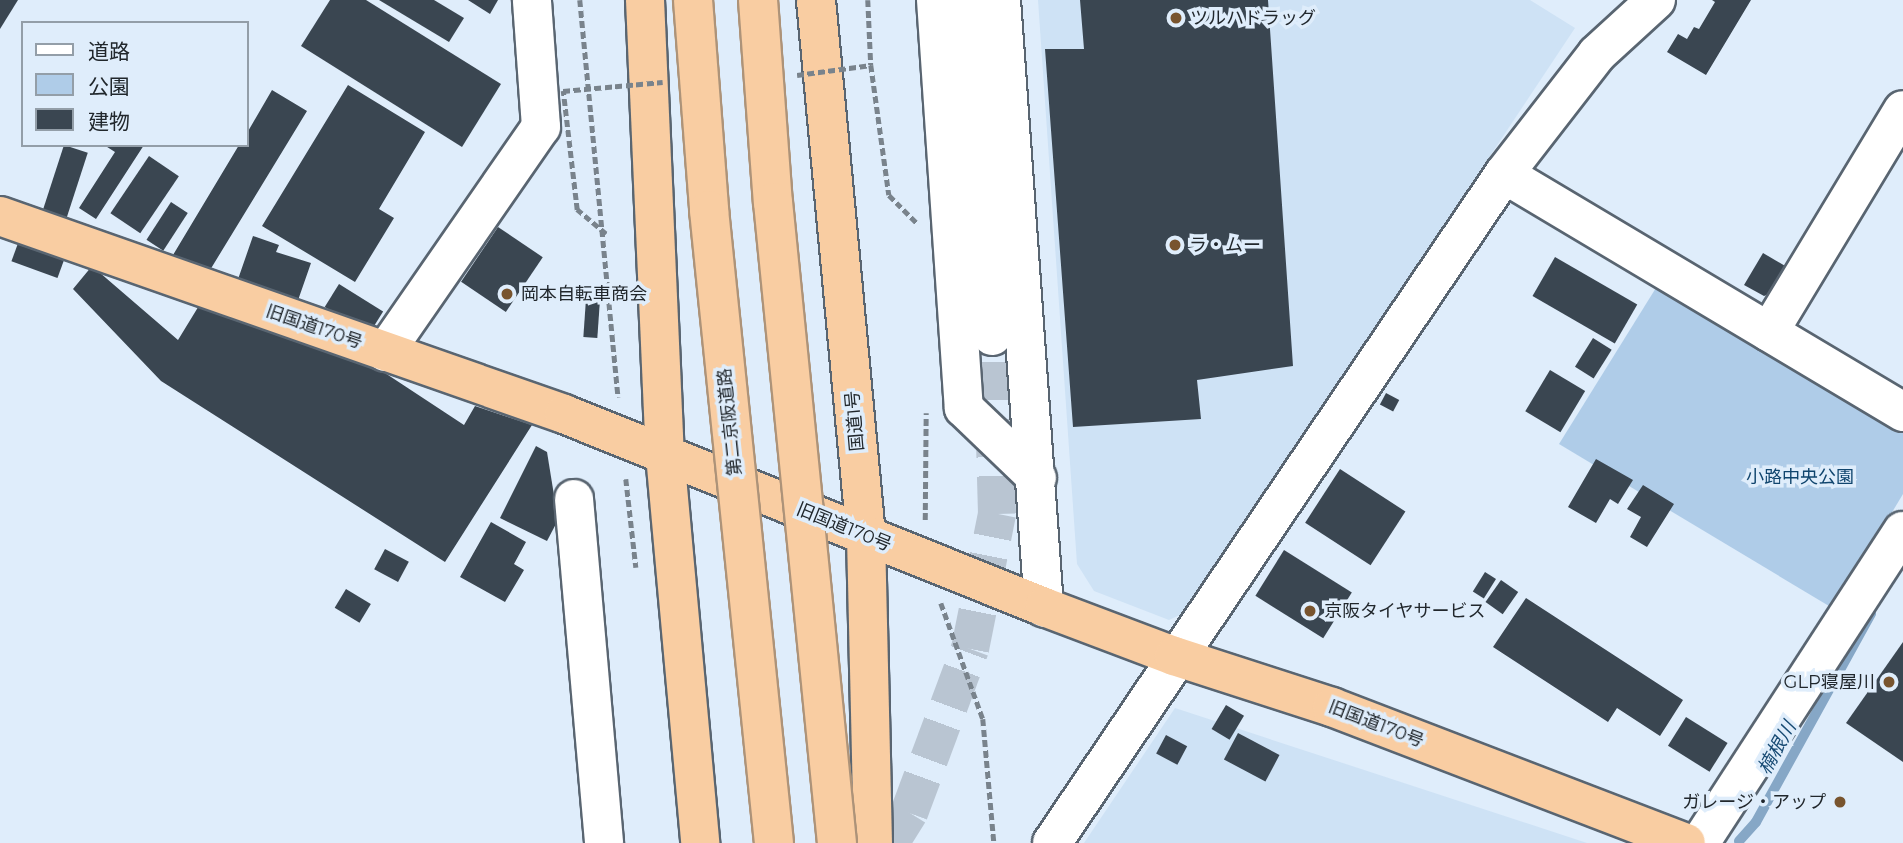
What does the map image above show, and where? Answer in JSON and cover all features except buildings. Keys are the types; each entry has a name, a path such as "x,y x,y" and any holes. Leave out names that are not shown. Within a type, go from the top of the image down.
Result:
{"highway":[{"path":"645,0 665,455 700,843"},
{"name":"第二京阪道路","path":"694,0 709,210 774,843"},
{"path":"758,0 774,216 837,843"},
{"name":"国道1号","path":"816,0 866,536 873,843"},
{"name":"旧国道170号","path":"0,216 564,414 1044,607 1174,656 1332,706 1686,843"}],"street":[{"path":"386,352 541,127 532,0"},
{"path":"936,0 964,408 1037,478"},
{"path":"967,0 992,336"},
{"path":"1001,0 1037,478 1044,607"},
{"path":"1052,843 1174,656 1504,174 1597,54 1649,3"},
{"path":"1769,332 1903,110"},
{"path":"1504,174 1903,412"},
{"path":"574,499 604,843"},
{"path":"1700,843 1903,531"}],"path":[{"path":"868,0 871,65"}],"shaded area":[{"path":"1038,0 1530,0 1575,28 1188,611 1169,620 1094,591 1077,564"},
{"path":"1175,708 1587,843 1084,843"}],"green space":[{"name":"小路中央公園","path":"1659,283 1903,427 1903,494 1834,609 1559,444"}],"waterway":[{"name":"楠根川","path":"1739,841 1756,822 1871,614"}],"tunnel":[{"path":"890,843 909,813 970,649 997,514 992,336"}],"place":[{"name":"ツルハドラッグ","path":"1176,18"},
{"name":"ラ・ムー","path":"1175,245"},
{"name":"岡本自転車商会","path":"507,294"},
{"name":"京阪タイヤサービス","path":"1310,611"},
{"name":"GLP寝屋川","path":"1889,682"},
{"name":"ガレージ・アップ","path":"1840,802"}]}
